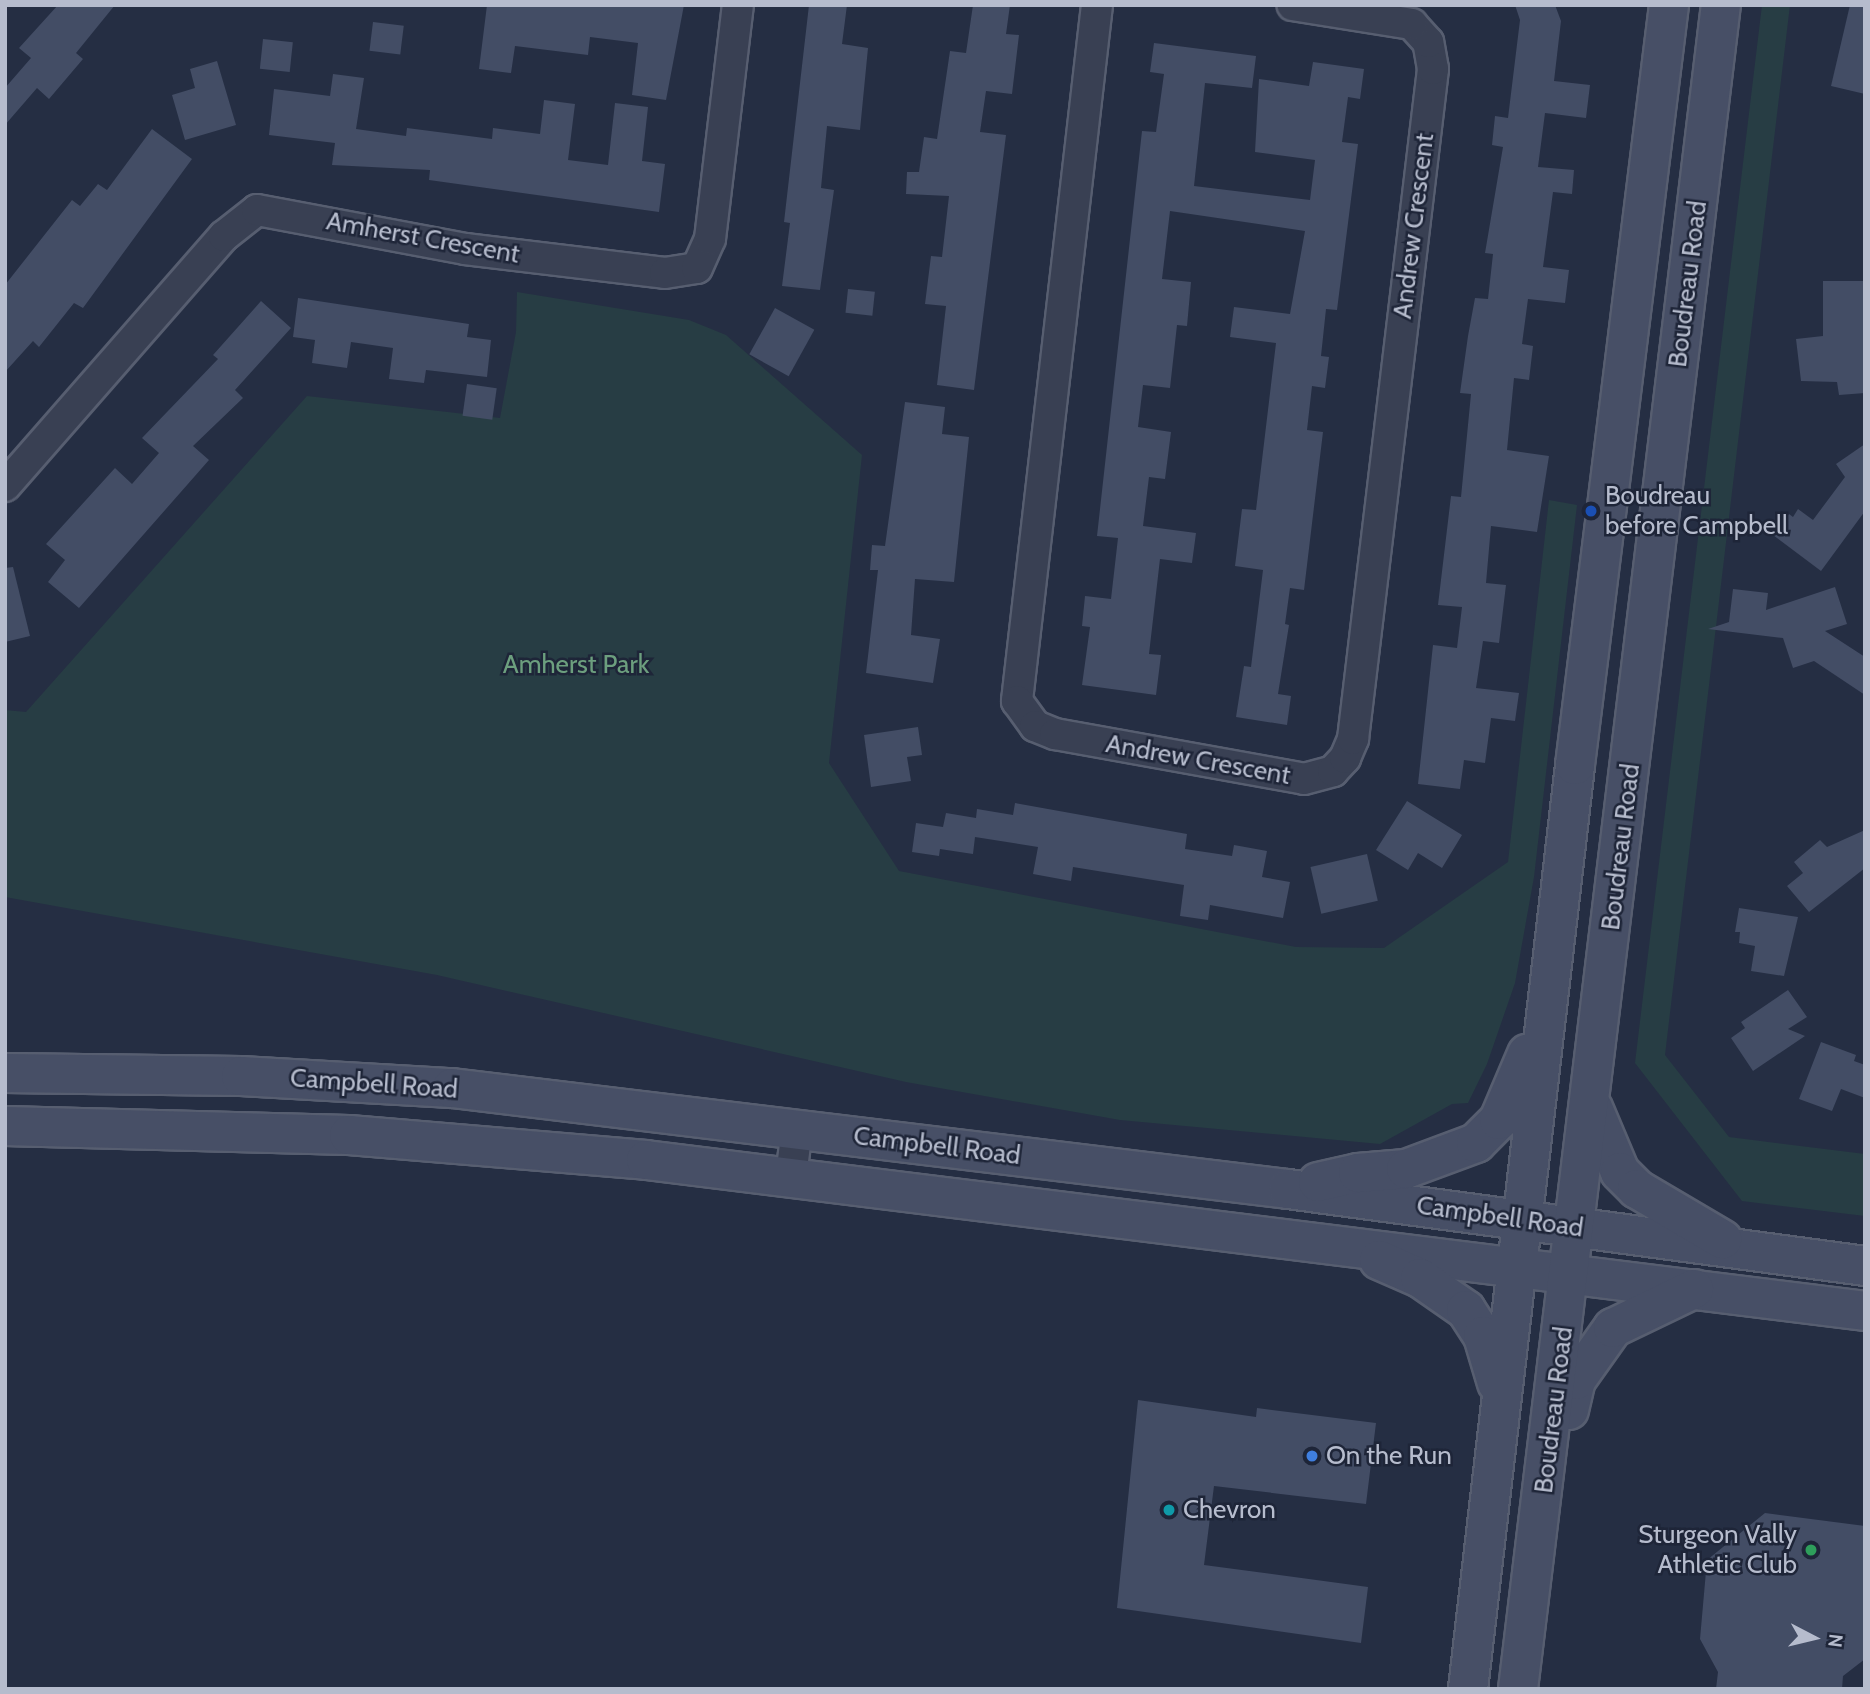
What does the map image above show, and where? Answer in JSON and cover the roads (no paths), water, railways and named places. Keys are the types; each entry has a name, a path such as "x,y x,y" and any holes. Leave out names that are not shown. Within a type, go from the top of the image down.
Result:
{"main road":[{"name":"Boudreau Road","path":"1468,1689 1503,1402 1548,989 1669,5"},
{"name":"Boudreau Road","path":"1518,1689 1572,1273 1721,5"},
{"path":"1289,1189 1358,1172 1406,1169 1476,1143 1499,1120 1516,1087 1548,989"},
{"name":"Campbell Road","path":"5,1073 228,1075 452,1088 1289,1189 1522,1219 1748,1253 1865,1266"},
{"path":"1591,1102 1620,1172 1637,1189 1748,1253"},
{"name":"Campbell Road","path":"5,1126 349,1135 791,1176 1342,1243 1865,1311"},
{"path":"1342,1243 1420,1278 1466,1310 1483,1335 1503,1402"},
{"path":"1539,1527 1576,1380 1594,1352 1613,1328 1694,1289"}],"street":[{"name":"Amherst Crescent","path":"5,486 224,236 257,210 465,249 665,273 697,268 710,239 738,5"},
{"name":"Andrew Crescent","path":"1097,5 1017,701 1035,726 1055,734 1304,779 1333,771 1345,758 1353,739 1433,69 1428,42 1412,24 1292,5"},
{"path":"791,1176 797,1129"}],"place":[{"name":"Boudreau before Campbell","path":"1591,511"},
{"name":"On the Run","path":"1312,1456"},
{"name":"Chevron","path":"1169,1510"},
{"name":"Sturgeon Vally Athletic Club","path":"1811,1550"}],"park label":[{"name":"Amherst Park","path":"576,665"}]}
